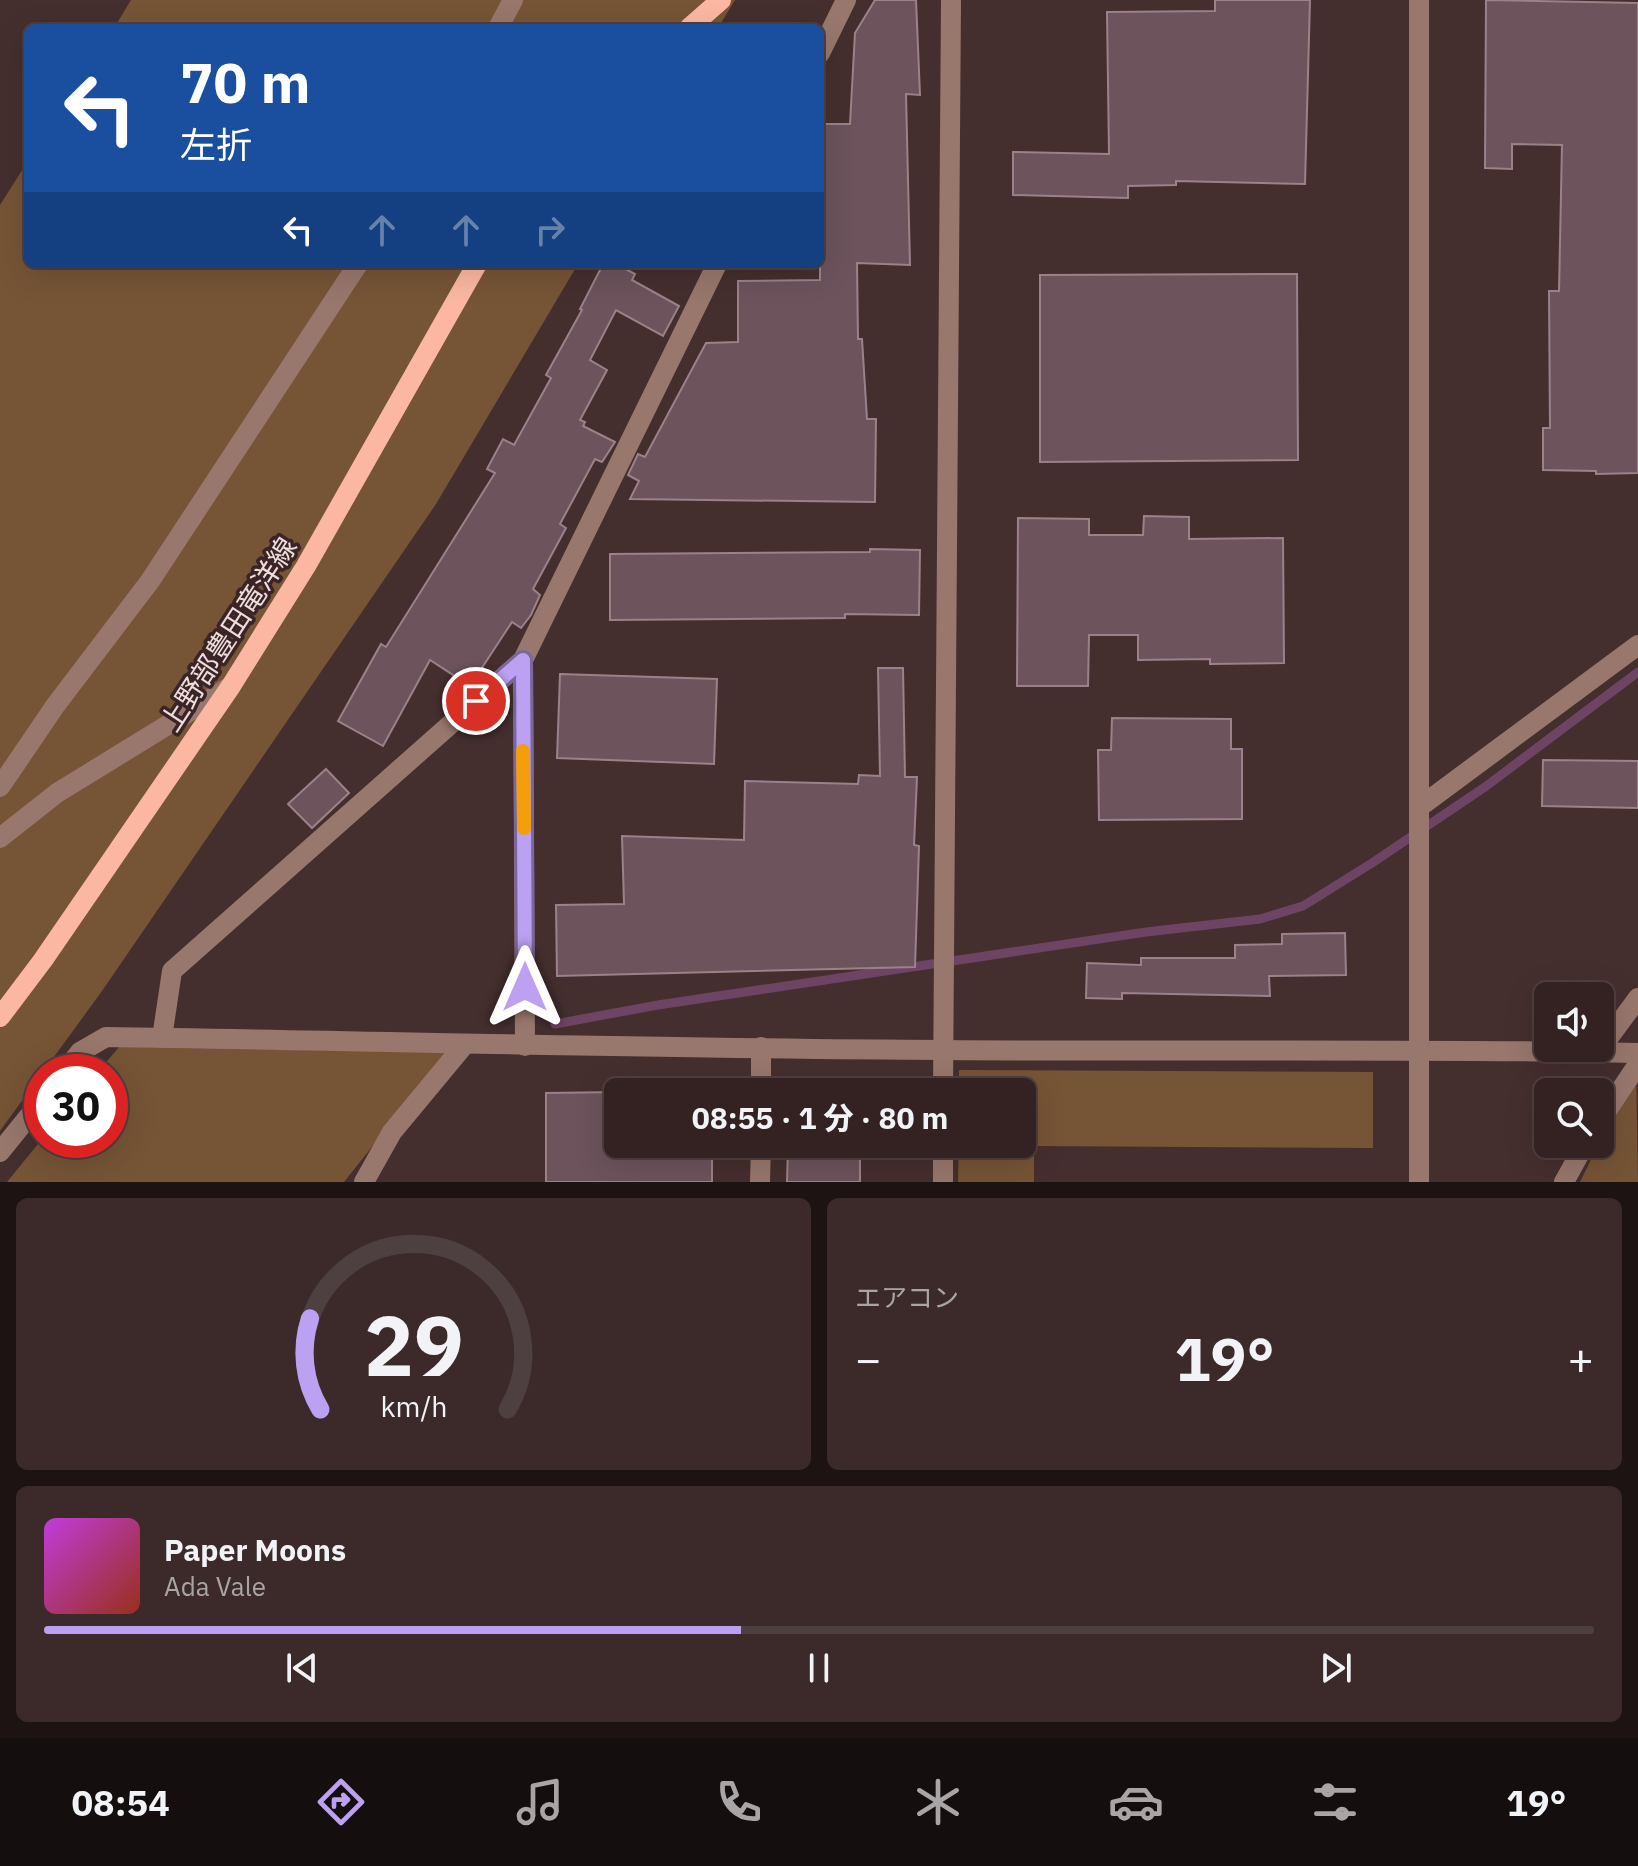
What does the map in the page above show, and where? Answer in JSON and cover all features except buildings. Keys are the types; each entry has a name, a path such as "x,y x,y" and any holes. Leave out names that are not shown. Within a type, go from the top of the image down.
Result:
{"main road":[{"path":"694,24 721,0"},
{"name":"上野部豊田竜洋線","path":"0,1017 43,960 231,686 306,566 475,268"}],"street":[{"path":"500,24 513,0"},
{"path":"824,45 846,0"},
{"path":"943,1078 951,0"},
{"path":"1419,0 1419,1182"},
{"path":"0,787 55,706 150,581 355,268"},
{"path":"162,1038 172,971 523,660 715,268"},
{"path":"1421,806 1638,645"},
{"path":"523,660 525,1046"},
{"path":"0,838 57,793 231,686"},
{"path":"1614,1030 1638,998"},
{"path":"78,1054 106,1037 525,1046 1534,1051"},
{"path":"364,1182 392,1132 465,1044"},
{"path":"761,1047 761,1078"},
{"path":"1614,1052 1638,1053"},
{"path":"1614,1100 1638,1064"},
{"path":"0,1152 24,1122"},
{"path":"760,1182 761,1158"},
{"path":"943,1158 943,1182"},
{"path":"1564,1182 1577,1158"}],"shaded area":[{"path":"131,0 735,0 720,24 116,24"},
{"path":"24,167 24,268 576,268 436,504 102,991 56,1054 24,1054 24,1098 0,1131 0,205"},
{"path":"454,1044 344,1182 7,1182 27,1158 128,1158 128,1054 113,1054 119,1047"},
{"path":"1636,1068 1638,1182 1580,1182 1592,1158 1614,1158 1614,1113"},
{"path":"959,1070 1373,1072 1373,1148 1036,1146 1036,1078 959,1078"},
{"path":"959,1158 1034,1158 1034,1182 958,1182"}],"waterway":[{"path":"555,1024 658,1005 1146,932 1260,919 1303,906 1485,787 1638,672"}],"slow traffic":[{"path":"523,751 524,828"}],"route":[{"path":"476,701 523,660 525,987"}]}
